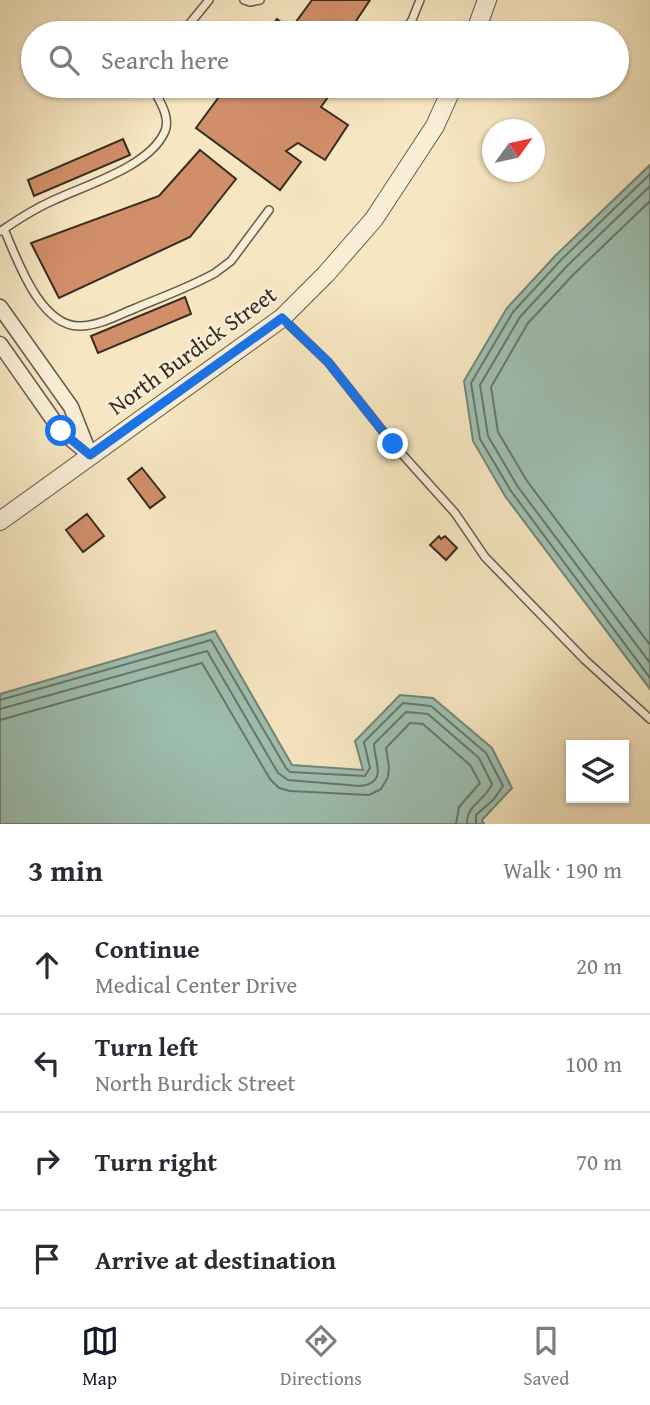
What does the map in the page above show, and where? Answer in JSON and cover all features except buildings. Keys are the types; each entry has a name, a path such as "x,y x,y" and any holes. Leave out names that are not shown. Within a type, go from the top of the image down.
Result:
{"street":[{"path":"479,21 487,0"},
{"name":"North Burdick Street","path":"0,521 282,318 326,274 374,219 435,126 448,98"},
{"path":"0,307 71,407 90,455"},
{"path":"0,344 61,431 90,455"}],"lane":[{"path":"192,21 209,0"},
{"path":"244,0 260,0"},
{"path":"411,21 420,0"},
{"path":"158,98 167,117 165,131 146,154 107,177 51,201 2,230 22,273 41,302 61,321 78,326 103,321 215,273 231,261 269,210"},
{"path":"282,318 328,362 385,435 455,513 485,557 585,660 650,719"}],"water":[{"path":"650,165 650,689 505,496 473,441 464,381 507,308 556,255"},
{"path":"215,631 292,765 363,770 355,741 400,695 433,698 492,748 512,788 482,820 484,824 0,824 0,694"}],"route":[{"path":"61,431 90,455 282,318 328,362 393,444"}]}
